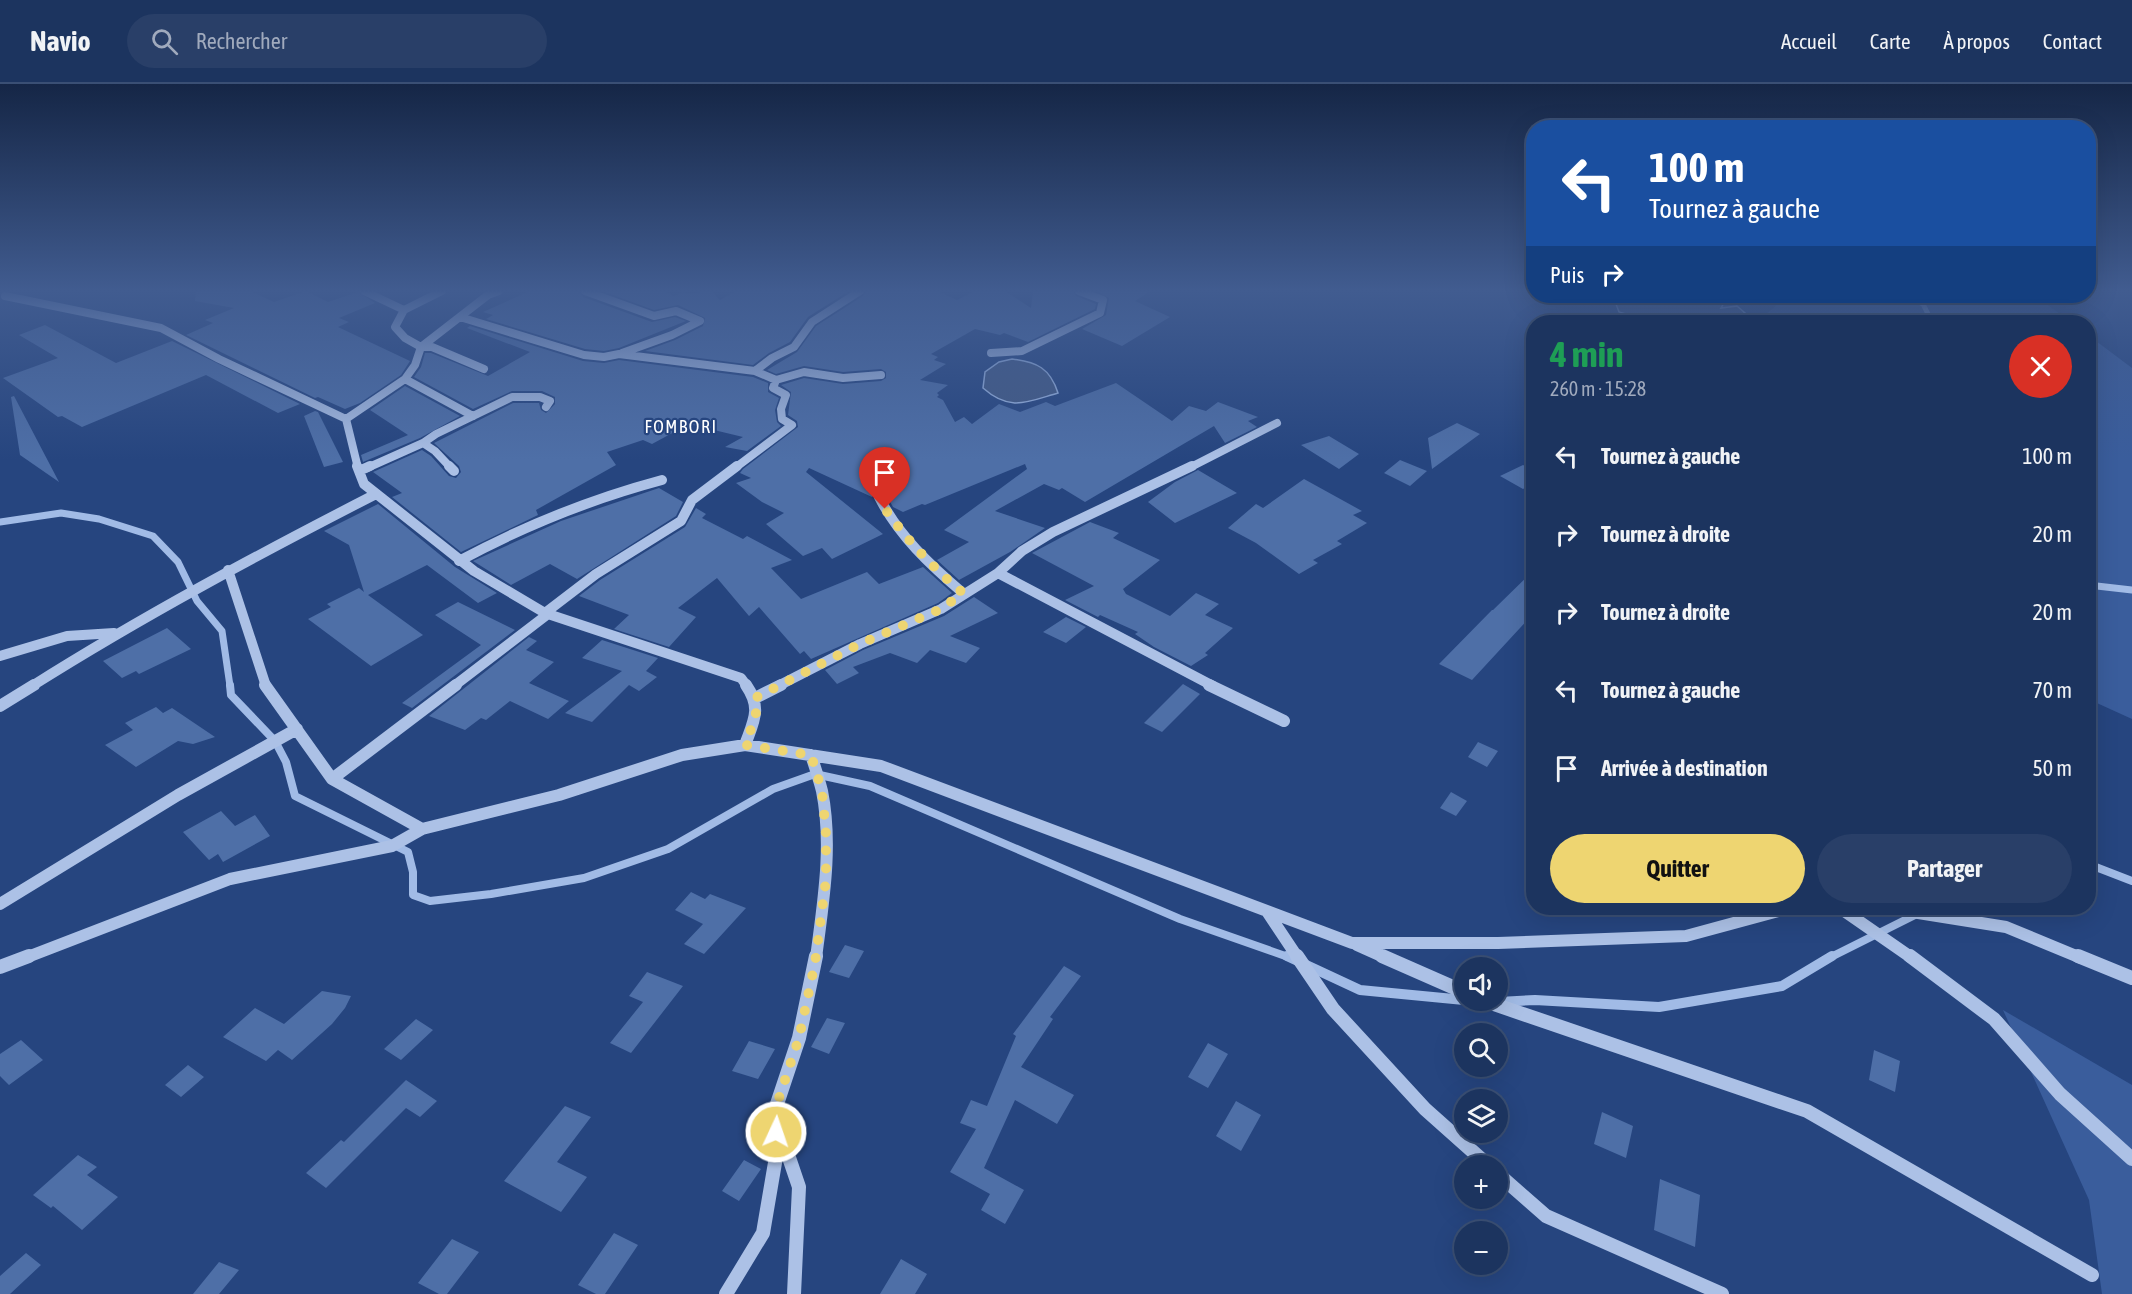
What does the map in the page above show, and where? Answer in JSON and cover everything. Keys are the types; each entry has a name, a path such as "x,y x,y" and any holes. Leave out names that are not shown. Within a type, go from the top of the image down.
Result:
{"street":[{"path":"197,347 346,419"},
{"path":"346,419 405,379 415,365 421,347"},
{"path":"433,347 484,369"},
{"path":"559,347 584,355 604,357 637,347"},
{"path":"755,371 791,347"},
{"path":"991,353 1022,351 1029,347"},
{"path":"619,354 755,371 776,380 804,372 843,378 881,375"},
{"path":"405,379 473,416"},
{"path":"332,779 596,574 681,521 692,500 792,425 782,419 781,409 786,395 773,388 776,380"},
{"path":"359,471 423,443 436,434 512,397 540,397 550,402 546,407"},
{"path":"346,419 364,484 459,561 546,614 741,678 755,698 756,716 745,745"},
{"path":"755,698 860,644 941,609 998,573 1022,551 1053,532 1165,480 1276,423"},
{"path":"423,443 435,451 454,471"},
{"path":"459,561 500,538 582,504 662,480"},
{"path":"895,480 879,497 885,509 904,536 931,566 963,593"},
{"path":"0,706 116,633 228,570 376,494"},
{"path":"228,570 265,685 332,779 422,829"},
{"path":"998,573 1196,678 1284,721"},
{"path":"0,656 67,636 116,633"},
{"path":"0,904 178,795 297,729"},
{"path":"0,967 230,879 392,846 422,829 559,795 682,755 745,745 881,766 982,802 1268,913 1352,943 1454,988"},
{"path":"726,1294 763,1233 777,1152 774,1113 799,1038 815,963 826,880 826,834 822,791 811,755"},
{"path":"1268,913 1333,1009 1425,1109 1477,1155"},
{"path":"1352,943 1498,943 1686,936 1763,915"},
{"path":"1850,915 1939,976 1994,1019 2060,1094 2132,1159"},
{"path":"1931,915 2006,927 2132,978"},
{"path":"1508,1009 1807,1111 2092,1275"},
{"path":"774,1113 798,1187 794,1294"},
{"path":"1508,1183 1546,1216 1722,1294"}],"shaded area":[{"path":"2096,347 2105,347 2132,368 2132,719 2096,703"},
{"path":"1012,359 1035,364 1047,372 1058,393 1028,402 1010,403 983,388 985,372 999,362"},
{"path":"2003,1010 2132,1085 2132,1294 2102,1294 2089,1200"}],"building":[{"path":"40,347 87,347 116,363 156,347 185,347 300,404 278,413 206,375 82,427 62,416 58,417 3,378 58,358"},
{"path":"212,347 381,347 410,361 401,375 360,403 345,409 318,397 315,398"},
{"path":"518,347 539,347 583,361 604,363 619,360 753,377 768,383 768,392 779,398 775,410 777,422 781,426 747,451 725,447 743,437 689,424 652,444 643,440 607,452 616,465 536,510 538,515 461,552 392,497 402,493 373,472 422,450 431,456 449,476 456,478 461,472 459,466 434,443 513,403 539,403 541,410 546,413 555,404 555,397 542,391 512,391 473,409 414,377 421,367 425,353 431,353 488,376 530,352"},
{"path":"580,347 620,347 604,351"},
{"path":"655,347 780,347 753,365 645,351"},
{"path":"800,347 942,347 931,354 938,357 934,360 946,364 920,380 948,385 937,393 939,395 937,397 943,400 955,422 964,417 972,424 999,404 1020,412 1046,402 1055,406 1116,383 1172,421 1189,406 1206,411 1218,402 1258,417 1248,421 1257,427 1225,443 1214,426 1085,502 1062,488 1059,490 1044,484 995,511 1045,528 1010,552 959,580 937,560 969,542 944,530 1027,469 1025,464 903,512 893,507 888,498 902,482 902,477 897,473 890,475 872,497 809,468 806,472 883,534 832,559 822,548 803,556 766,524 784,513 762,502 736,483 751,478 740,473 798,427 797,421 788,415 791,392 781,385 804,378 843,384 881,381 886,378 886,372 881,369 843,372 804,366 776,374 767,370 797,352"},
{"path":"405,386 460,416 420,438 363,462 361,455 408,435 370,410"},
{"path":"14,396 59,482 20,455 11,397"},
{"path":"318,412 343,462 324,467 304,416"},
{"path":"1457,423 1480,434 1432,469 1428,438"},
{"path":"1329,436 1359,454 1339,469 1301,445"},
{"path":"1400,460 1427,471 1410,486 1384,473"},
{"path":"1523,465 1526,466 1526,487 1523,489 1500,476"},
{"path":"1198,470 1237,493 1175,523 1148,502 1175,482"},
{"path":"1304,479 1362,511 1353,515 1367,523 1337,541 1342,544 1313,560 1318,563 1299,574 1256,543 1228,528 1256,504 1263,508"},
{"path":"659,488 683,502 676,516 577,579 550,564 511,585 473,561 561,521"},
{"path":"378,504 455,567 497,593 478,603 427,565 368,595 423,635 371,666 308,619 331,607 327,604 359,588 364,592 349,545 324,531"},
{"path":"696,508 706,514 702,518 743,539 747,536 792,560 771,568 801,599 867,572 879,584 923,567 952,593 938,603 811,659 804,651 800,654 759,607 749,616 717,578 678,608 696,617 669,647 614,629 629,615 579,596 600,580 685,527"},
{"path":"1090,522 1119,533 1113,538 1160,560 1123,589 1126,594 1170,616 1196,593 1219,604 1205,615 1233,628 1205,653 1208,655 1191,666 1154,647 1135,634 1138,632 1100,615 1098,617 1065,600 1094,586 1032,553"},
{"path":"1526,578 1526,622 1472,680 1439,664 1492,610"},
{"path":"974,597 998,613 950,636 980,648 966,663 930,650 917,663 890,653 853,667 859,673 837,684 825,670 863,650 944,616"},
{"path":"458,602 515,630 412,708 402,703 481,645 435,615"},
{"path":"1066,617 1086,627 1066,643 1043,632"},
{"path":"167,628 191,649 139,674 136,671 122,678 103,661"},
{"path":"529,637 537,641 526,650 554,662 529,683 569,701 548,719 510,701 486,720 481,718 465,730 429,716"},
{"path":"602,640 658,658 646,671 657,677 639,691 629,685 592,722 565,713 622,671 582,658"},
{"path":"1183,684 1200,694 1162,732 1144,723"},
{"path":"156,707 163,713 172,708 215,737 193,744 178,741 136,767 105,745 133,730 125,723"},
{"path":"1478,742 1498,751 1487,767 1468,757"},
{"path":"1451,792 1467,801 1456,816 1440,808"},
{"path":"221,811 235,826 255,815 270,836 223,862 218,854 209,860 183,832"},
{"path":"691,892 705,899 710,894 746,908 704,954 684,944 703,924 675,910"},
{"path":"845,945 864,951 849,978 829,972"},
{"path":"1064,966 1081,976 1050,1017 1053,1019 1021,1067 1074,1095 1057,1124 1015,1100 984,1168 1024,1190 1005,1224 981,1210 990,1194 950,1172 976,1129 960,1123 971,1100 987,1106 1016,1036 1013,1034"},
{"path":"647,972 683,986 631,1053 610,1043 643,1002 629,996"},
{"path":"322,991 351,996 332,1024 292,1060 278,1050 266,1061 223,1037 255,1008 284,1024"},
{"path":"827,1018 845,1023 829,1054 811,1047"},
{"path":"416,1019 433,1030 401,1060 384,1049"},
{"path":"21,1040 43,1060 9,1085 0,1076 0,1054"},
{"path":"749,1041 775,1049 758,1079 732,1071"},
{"path":"1208,1043 1228,1054 1208,1088 1188,1077"},
{"path":"1874,1050 1900,1061 1895,1092 1869,1080"},
{"path":"188,1065 204,1077 181,1097 165,1085"},
{"path":"406,1080 437,1101 420,1117 406,1108 326,1188 306,1173 341,1140 344,1142"},
{"path":"1236,1101 1261,1115 1241,1151 1216,1136"},
{"path":"565,1106 591,1117 557,1162 587,1177 561,1212 504,1181"},
{"path":"1602,1112 1633,1126 1626,1158 1594,1144"},
{"path":"78,1155 97,1167 87,1175 118,1197 82,1230 53,1206 51,1208 33,1195"},
{"path":"744,1160 761,1169 739,1201 722,1191"},
{"path":"1660,1179 1700,1195 1695,1247 1654,1230"},
{"path":"614,1233 638,1245 605,1294 596,1294 578,1285"},
{"path":"452,1239 479,1252 447,1294 439,1294 418,1283"},
{"path":"26,1253 41,1265 10,1294 0,1294 0,1276"},
{"path":"901,1259 927,1274 915,1294 880,1294"},
{"path":"219,1262 239,1270 219,1294 193,1294"}],"waterway":[{"path":"0,522 61,513 99,519 153,536 178,562 197,601 222,631 230,686"},
{"path":"2096,586 2132,590"},
{"path":"230,685 231,695 275,741 286,762 295,796 408,852 413,872 413,895 430,901 491,894 584,878 668,849 773,789 815,774 870,786 1180,919 1291,958"},
{"path":"2096,867 2132,881"},
{"path":"1829,958 1915,915"},
{"path":"1287,956 1360,990 1454,999"},
{"path":"1508,1002 1535,1000 1659,1007 1782,986 1832,956"}],"district":[{"name":"FOMBORI","path":"681,426"}],"route":[{"path":"776,1132 774,1113 799,1038 815,963 826,880 826,834 822,791 811,755 745,745 756,716 755,698 860,644 941,609 963,593 931,566 904,536 885,509"}]}
